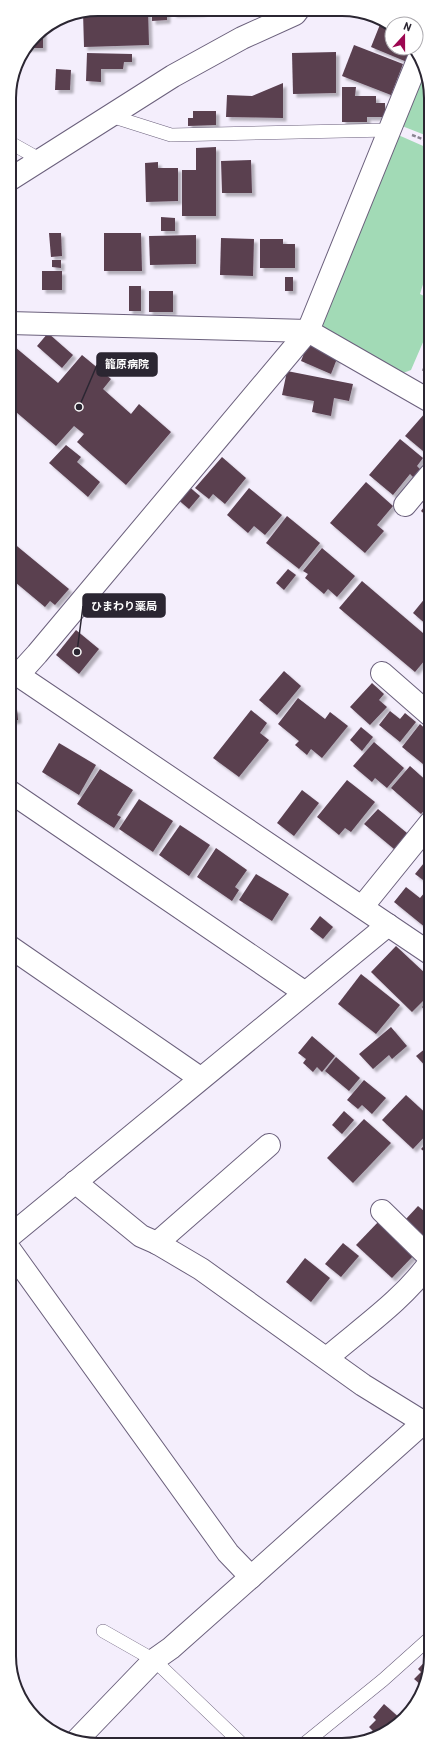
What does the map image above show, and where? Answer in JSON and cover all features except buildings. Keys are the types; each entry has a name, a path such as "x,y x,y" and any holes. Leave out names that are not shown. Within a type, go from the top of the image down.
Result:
{"street":[{"path":"16,176 173,76 235,41 291,16"},
{"path":"16,669 308,331 399,132 417,64"},
{"path":"16,324 308,331 424,398"},
{"path":"405,505 424,482"},
{"path":"382,673 424,710"},
{"path":"16,677 388,924 424,950"},
{"path":"16,795 304,992"},
{"path":"362,907 424,830"},
{"path":"16,1231 388,924"},
{"path":"16,951 200,1078"},
{"path":"157,1243 269,1145"},
{"path":"74,1182 141,1236 157,1243 201,1269 363,1385 424,1423"},
{"path":"382,1211 424,1253"},
{"path":"16,1258 228,1553 251,1577"},
{"path":"326,1358 402,1295 424,1270"},
{"path":"81,1736 154,1660 171,1648 424,1428"}],"lane":[{"path":"111,116 171,135 399,132"},
{"path":"16,146 42,160"},
{"path":"103,1631 154,1660 236,1738"},
{"path":"311,1738 383,1680 424,1642"}],"path":[{"path":"399,132 424,140"}],"green space":[{"path":"420,71 424,98 424,135 397,124"},
{"path":"396,134 424,146 424,281 420,294 424,296 424,340 411,370 403,373 323,330 319,319"}],"place":[{"name":"籠原病院","path":"79,407"},
{"name":"ひまわり薬局","path":"77,652"}]}
